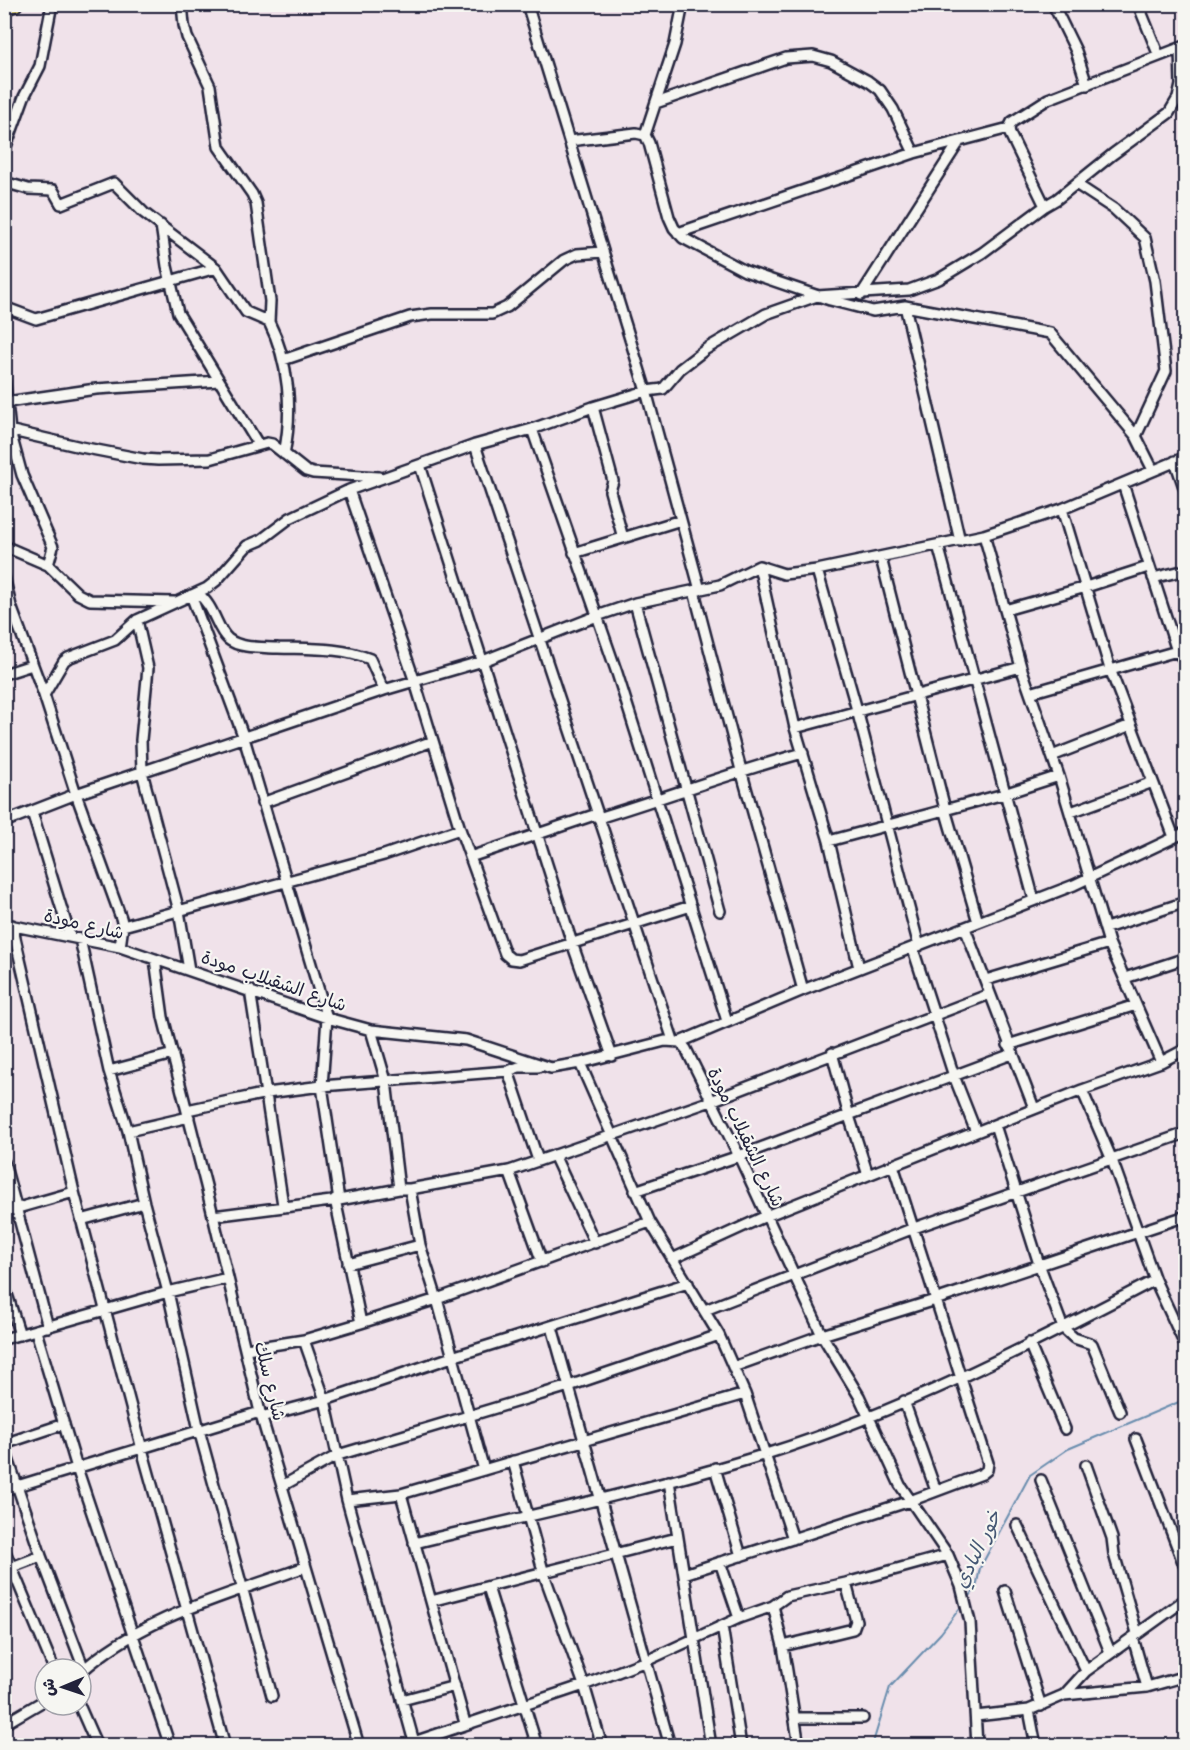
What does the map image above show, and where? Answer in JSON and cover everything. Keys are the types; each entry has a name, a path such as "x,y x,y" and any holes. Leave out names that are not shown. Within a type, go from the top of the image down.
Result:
{"highway":[{"path":"4,8 15,4"}],"street":[{"path":"4,152 24,97 40,66 52,4"},
{"path":"182,4 187,37 210,86 219,147 256,203 270,301 269,322 277,338 283,360 289,414 289,431 284,454"},
{"path":"527,4 646,391 681,520 741,770 803,990"},
{"path":"683,4 675,44 645,135 669,217 678,233 690,242 745,271 818,296 873,311 905,306 1050,333 1136,436 1153,470"},
{"path":"1053,4 1076,51 1088,85"},
{"path":"1138,4 1159,56"},
{"path":"44,695 68,658 115,639 137,620 194,594 216,581 248,546 261,540 290,518 349,490 475,445 532,429 593,406 646,391 663,389 680,369 706,349 766,314 818,296 861,295 909,290 939,279 982,253 1057,199 1169,112 1178,98 1181,85 1183,47 1048,99 1020,116 1012,122 1009,128 914,153 678,233"},
{"path":"656,103 786,58 813,56 831,61 880,90 893,108 914,153"},
{"path":"1009,128 1045,206"},
{"path":"569,141 636,133 645,135"},
{"path":"861,295 959,142"},
{"path":"4,182 28,189 53,190 61,204 114,183 144,213 216,268 246,312 269,322"},
{"path":"1076,184 1114,209 1144,238 1155,281 1166,371 1136,436"},
{"path":"161,225 178,313 258,444"},
{"path":"283,360 410,317 432,314 492,314 507,307 564,260 577,254 603,252"},
{"path":"4,307 36,319 216,268"},
{"path":"905,306 960,541"},
{"path":"4,376 7,430 22,475 53,547 48,565"},
{"path":"7,402 96,389 219,381"},
{"path":"593,406 613,481 610,491 623,538"},
{"path":"532,429 597,616 726,1021"},
{"path":"7,430 81,447 158,460 210,459 258,444 272,444 306,471 382,477"},
{"path":"475,445 538,639 676,1041 1074,885 1185,832"},
{"path":"4,822 76,794 384,690 483,661 635,603 720,585 759,566 784,574 817,570 984,536 1062,509 1185,457"},
{"path":"1175,461 1185,493"},
{"path":"420,465 572,943 612,1056"},
{"path":"1123,484 1177,651 1185,661"},
{"path":"349,490 415,682 460,829 505,954 511,959 519,960 691,906"},
{"path":"1062,509 1110,669 1174,837"},
{"path":"574,553 681,520"},
{"path":"984,536 1021,667 1071,812 1109,943 1161,1062"},
{"path":"938,545 1034,900"},
{"path":"4,546 48,565 78,594 90,600 177,602"},
{"path":"880,558 945,809 978,922"},
{"path":"759,566 795,728 829,841 860,968"},
{"path":"1005,610 1148,567"},
{"path":"817,570 857,710 935,1015 954,1076 976,1132"},
{"path":"1153,578 1185,570"},
{"path":"4,576 11,606 123,926 120,947"},
{"path":"194,594 208,603 224,635 236,643 258,647 331,650 360,655 370,659 384,690"},
{"path":"194,594 243,738 327,1018 322,1086 337,1199 348,1264 362,1323"},
{"path":"635,603 720,911"},
{"path":"137,620 148,668 141,740 142,772 179,911 189,970"},
{"path":"1030,693 1177,651"},
{"path":"4,674 32,665"},
{"path":"795,728 1021,667"},
{"path":"1052,756 1131,725"},
{"path":"262,803 433,741"},
{"path":"470,857 537,834 657,800 741,770 802,753"},
{"path":"829,841 1004,794 1059,776"},
{"path":"1071,812 1153,782"},
{"path":"32,812 70,936"},
{"path":"123,926 384,855 460,829"},
{"path":"1106,928 1185,902"},
{"path":"8,925 105,1311 225,1746"},
{"name":"شارع مودة","path":"8,925 120,947 155,959"},
{"path":"965,928 1034,1108"},
{"path":"80,939 109,1071 128,1131 199,1430 272,1695"},
{"path":"986,980 1109,943"},
{"name":"شارع الشقيلاب مودة","path":"155,959 327,1018 371,1030 466,1040 551,1068 676,1041 686,1049 739,1156 822,1335 869,1416 900,1485 948,1555 961,1586 970,1622 977,1746"},
{"name":"شارع سلك","path":"155,959 160,999 246,1348 260,1414 359,1746"},
{"path":"1125,978 1185,961"},
{"path":"250,990 283,1205"},
{"path":"213,1216 410,1189 509,1171 711,1101 990,994"},
{"path":"635,1191 849,1116 954,1076 1010,1049 1136,1005"},
{"path":"371,1030 386,1080 399,1189"},
{"path":"672,1259 766,1216 1082,1089 1161,1062 1185,1049"},
{"path":"832,1053 868,1175"},
{"path":"109,1071 173,1054"},
{"path":"580,1063 650,1222 719,1335 746,1394 793,1539"},
{"path":"128,1131 267,1093 544,1066"},
{"path":"508,1071 538,1160"},
{"path":"1082,1089 1112,1160 1155,1280 1185,1347"},
{"path":"995,1125 1063,1328 1074,1338 1092,1344 1120,1412"},
{"path":"705,1310 914,1228 1185,1133"},
{"path":"555,1155 595,1243"},
{"path":"4,1162 48,1327"},
{"path":"684,1574 910,1501 982,1474 987,1470 988,1463 893,1165"},
{"path":"509,1171 542,1262"},
{"path":"410,1189 420,1245 484,1470"},
{"path":"4,1212 74,1192"},
{"path":"81,1220 144,1203"},
{"path":"733,1367 822,1335 935,1300 1185,1216"},
{"path":"246,1348 304,1340 362,1323 437,1299 650,1222"},
{"path":"348,1264 420,1245"},
{"path":"4,1339 168,1292 228,1278"},
{"path":"414,1543 669,1481 766,1454 869,1416 960,1377 1063,1328 1155,1280"},
{"path":"4,1490 199,1430 325,1400 452,1357 688,1283"},
{"path":"4,1285 21,1335"},
{"path":"552,1327 670,1746"},
{"path":"36,1330 77,1468 170,1746"},
{"path":"282,1486 338,1455 569,1386 719,1335"},
{"path":"304,1340 325,1400 347,1500 414,1742"},
{"path":"1029,1343 1065,1430"},
{"path":"347,1500 401,1494 746,1394"},
{"path":"904,1401 936,1491"},
{"path":"64,1424 4,1445 77,1657"},
{"path":"1136,1439 1185,1570"},
{"path":"513,1461 544,1574 584,1685 602,1746"},
{"path":"1086,1465 1112,1538 1147,1687"},
{"path":"715,1468 741,1556"},
{"path":"1041,1480 1110,1652"},
{"path":"669,1481 711,1746"},
{"path":"401,1494 465,1723"},
{"path":"1017,1525 1086,1671"},
{"path":"431,1601 544,1574 677,1538"},
{"path":"4,1549 49,1657"},
{"path":"402,1746 584,1685 646,1661 739,1618 773,1606 787,1596 846,1583 948,1555"},
{"path":"12,1567 41,1556"},
{"path":"720,1562 739,1618"},
{"path":"93,1663 133,1635 187,1609 305,1567"},
{"path":"783,1646 853,1629 856,1622 846,1583"},
{"path":"489,1587 537,1746"},
{"path":"1005,1591 1041,1706"},
{"path":"1064,1695 1086,1671 1185,1599"},
{"path":"773,1606 783,1646 798,1745"},
{"path":"722,1626 741,1746"},
{"path":"976,1716 1029,1710 1064,1695 1147,1687 1184,1676 1185,1690"},
{"path":"402,1700 455,1686"},
{"path":"4,1724 33,1707"},
{"path":"1029,1710 1036,1746"},
{"path":"85,1717 97,1746"},
{"path":"795,1718 863,1719"}],"waterway":[{"name":"خور البادي","path":"967,1600 976,1588 980,1568 1030,1475 1068,1449 1186,1399"},
{"name":"خور البادي","path":"872,1746 890,1687 941,1633 963,1604"}]}
